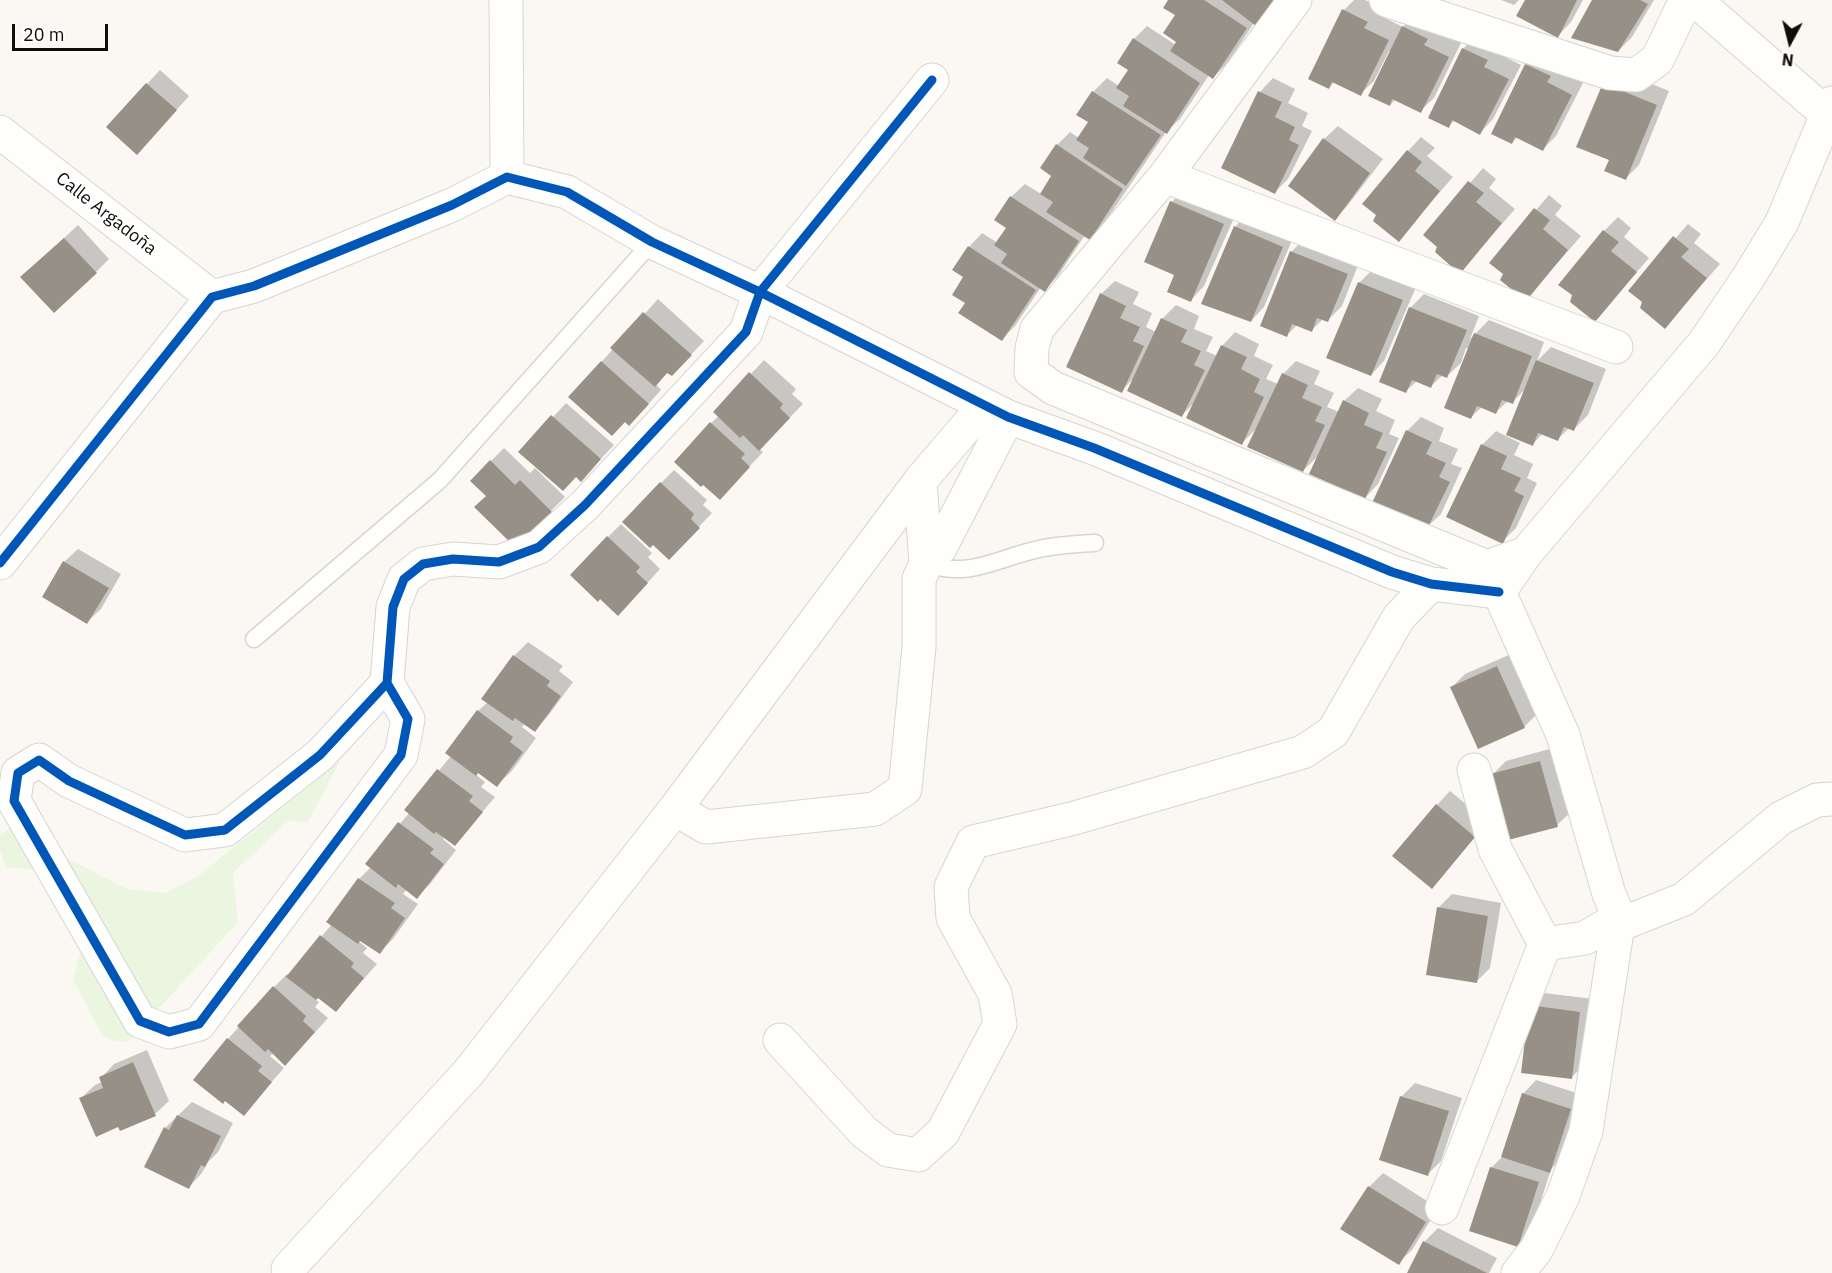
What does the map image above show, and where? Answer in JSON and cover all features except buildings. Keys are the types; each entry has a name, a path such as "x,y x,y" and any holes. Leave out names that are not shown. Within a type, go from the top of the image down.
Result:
{"street":[{"path":"506,0 507,177"},
{"path":"1295,0 1165,176 1037,329 1032,348 1031,372 1053,388 1487,567 1526,554"},
{"path":"1386,0 1610,73 1636,75 1657,60 1686,0"},
{"path":"1499,592 1526,554 1704,343 1750,275 1782,222 1830,109 1695,0"},
{"path":"387,683 320,755 225,830 185,835 69,781 39,760 18,773 14,801 140,1021 169,1032 199,1024 401,755 408,719 387,683 393,607 404,579 423,564 453,559 499,562 539,548 585,505 746,332 760,292 932,80"},
{"name":"Calle Argadoña","path":"0,132 212,297"},
{"path":"1165,176 1616,347"},
{"path":"0,563 212,297 254,286 452,205 507,177 567,192 652,242 760,292 996,411 1094,448 1392,572 1431,584 1499,592"},
{"path":"288,1269 468,1073 675,809 920,481 996,411"},
{"path":"675,809 706,827 875,809 905,789 919,647 919,579 926,564 940,548 996,411"},
{"path":"920,481 926,564"},
{"path":"780,1040 864,1132 888,1150 918,1155 943,1132 1000,1024 995,994 953,918 951,887 973,842 1071,819 1303,752 1333,732 1399,617 1431,584"},
{"path":"1499,592 1563,735 1609,894 1619,918 1586,1131 1563,1196 1536,1250 1518,1273"},
{"path":"1442,1208 1545,944 1495,849 1474,770"},
{"path":"1545,944 1585,938 1619,918 1629,921 1684,899 1781,818 1817,800 1832,799"}],"lane":[{"path":"254,639 440,480 652,242"},
{"path":"926,564 937,568 964,570 980,568 1036,549 1095,543"}],"green space":[{"path":"340,761 308,822 288,821 233,873 238,922 128,1042 114,1041 103,1036 73,980 84,940 38,870 6,867 0,850 0,835 9,828 127,889 165,893 197,877"}],"cycle path":[{"path":"387,683 320,755 225,830 185,835 69,781 39,760 18,773 14,801 140,1021 169,1032 199,1024 401,755 408,719 387,683 393,607 404,579 423,564 453,559 499,562 539,547 585,505 746,332 760,292 932,80"},
{"path":"0,563 212,297 254,286 452,205 507,177 567,192 652,242 760,292 1008,417 1094,448 1392,572 1431,584 1499,592"}]}
